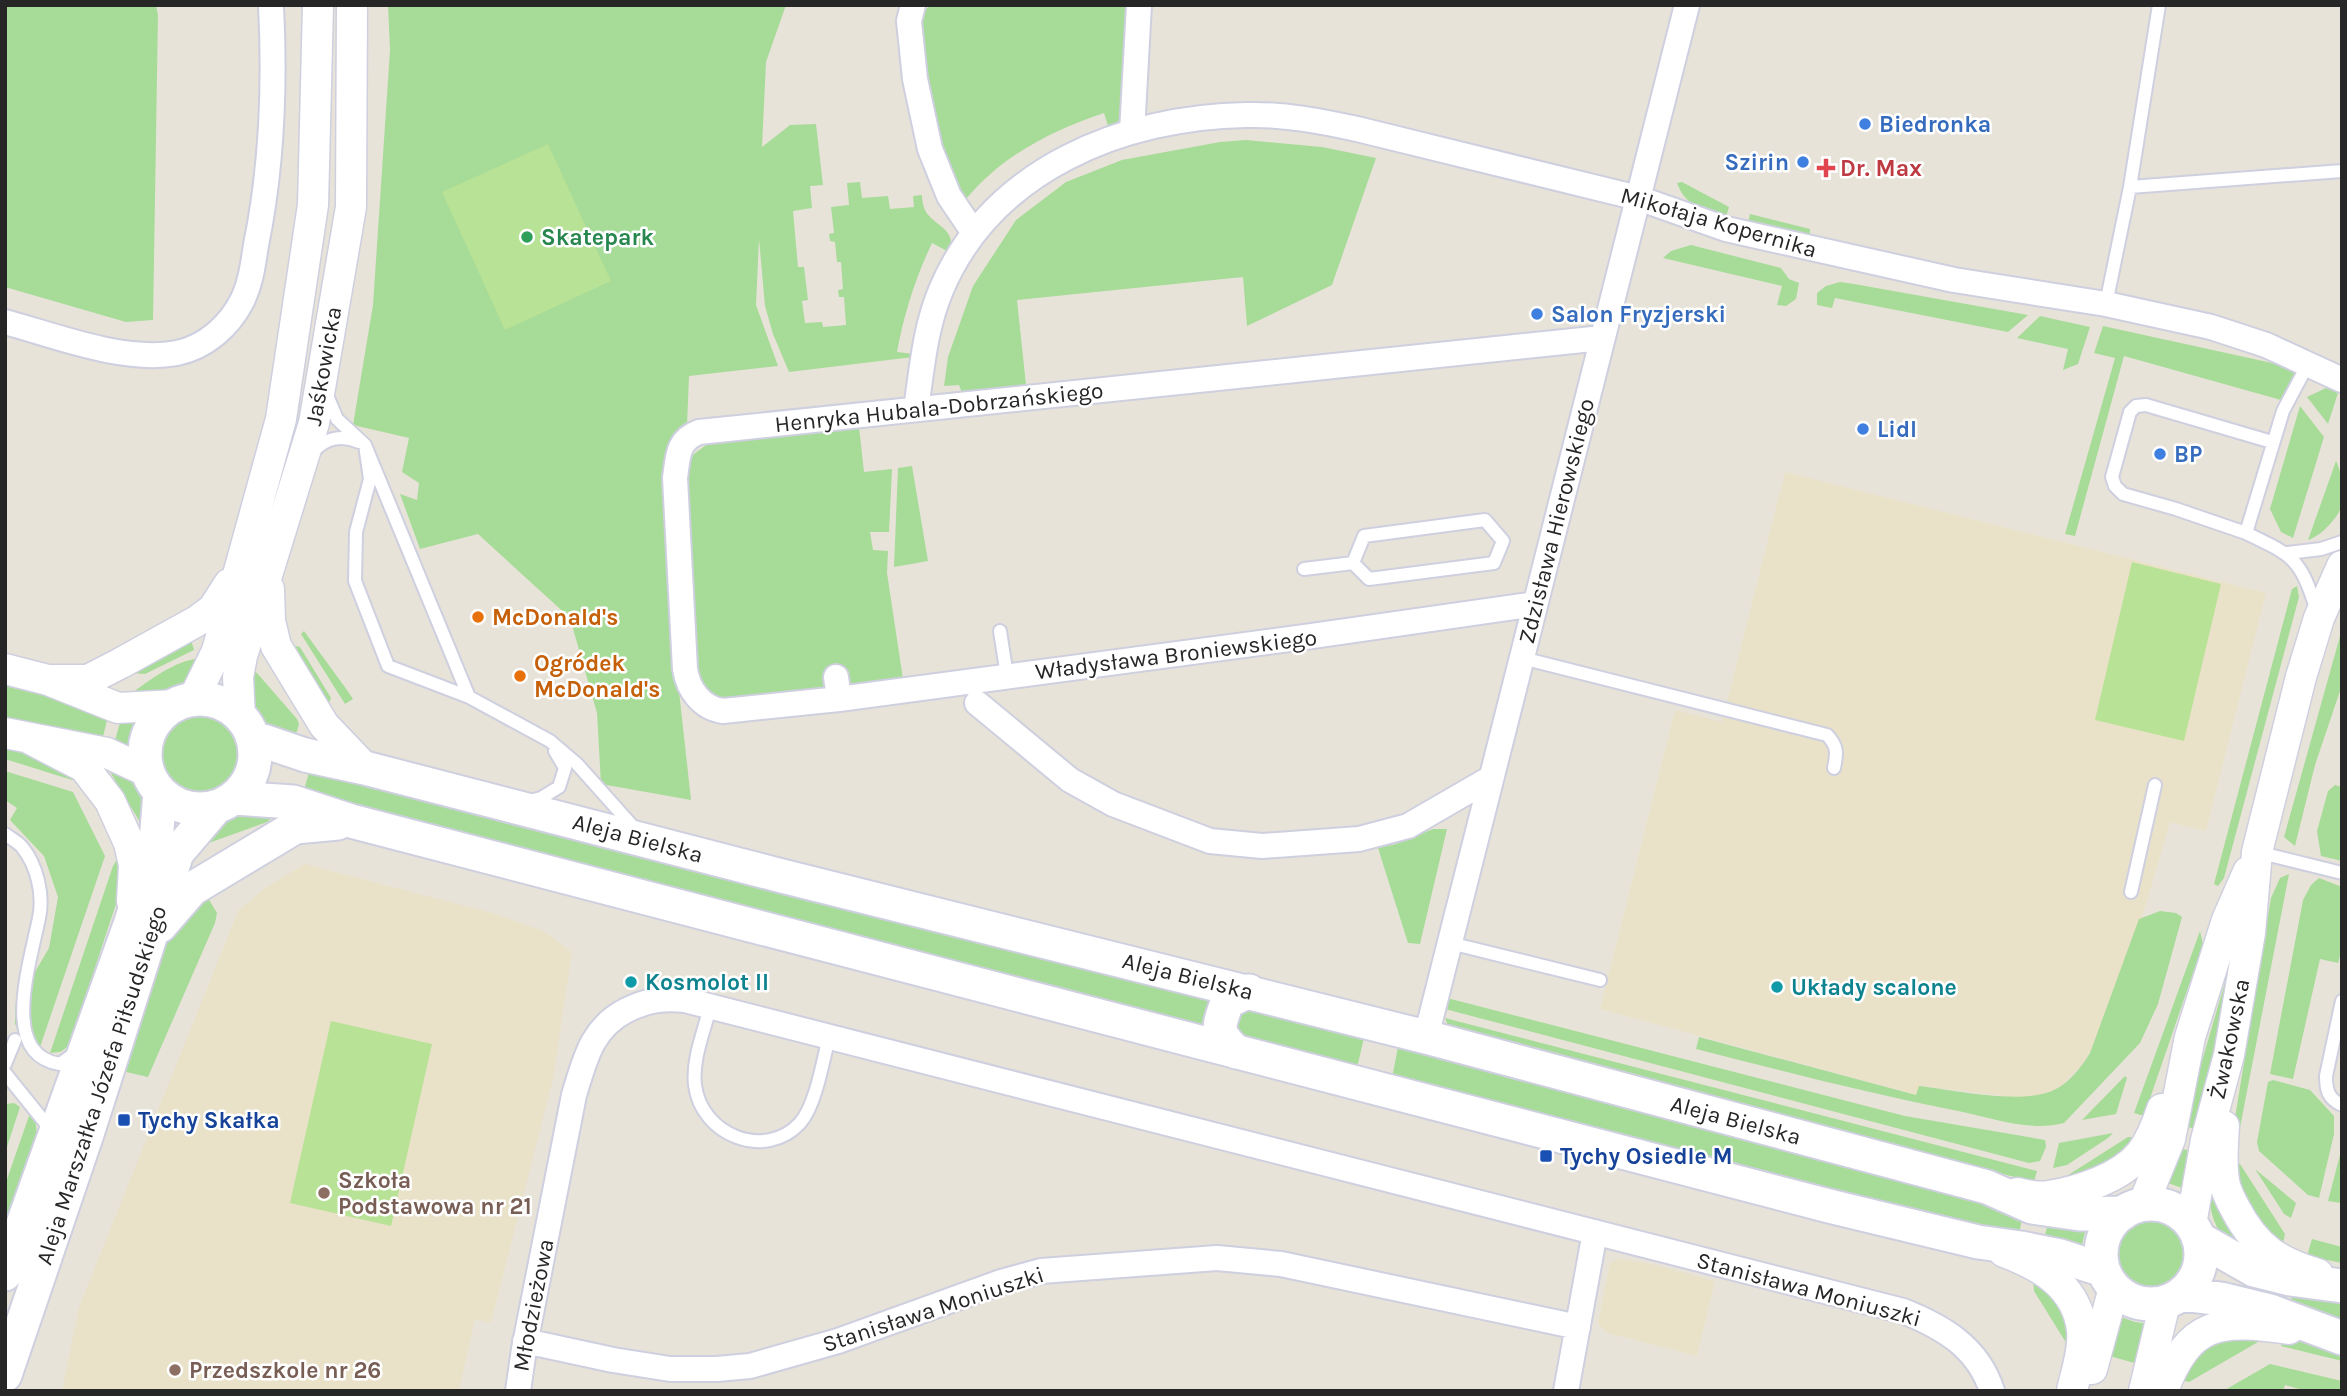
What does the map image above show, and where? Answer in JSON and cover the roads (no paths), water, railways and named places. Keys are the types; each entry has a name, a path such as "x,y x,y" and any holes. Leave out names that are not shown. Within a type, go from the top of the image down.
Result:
{"main road":[{"path":"225,802 244,786 252,771 255,753 246,727 226,706 210,700 184,702 163,714 153,726 146,740 145,756 154,782 172,802 186,807 201,809 225,802 293,802 351,821 1236,1052 1978,1242 2060,1256 2108,1279 2124,1297 2137,1303 2151,1305 2173,1299 2221,1299 2270,1311 2335,1336"},
{"name":"Aleja Bielska","path":"246,727 305,755 1426,1037 1987,1187 2032,1208 2080,1214 2133,1209"},
{"name":"Aleja Marszałka Józefa Piłsudskiego","path":"5,1375 87,1134 140,930 156,842 154,782"},
{"name":"Aleja Marszałka Józefa Piłsudskiego","path":"5,1274 88,1041 177,853 225,802"},
{"path":"140,930 192,889 295,827 351,821"},
{"path":"1236,1052 1221,1037 1220,1023 1227,1002 1249,991"},
{"path":"2108,1279 2101,1254 2104,1238 2111,1224 2133,1209 2169,1208 2195,1231 2254,1270 2290,1279 2342,1284"},
{"path":"2173,1299 2192,1283 2199,1269 2201,1254 2195,1231"}],"street":[{"path":"5,322 108,350 157,355 194,348 225,327 249,284 263,213 273,47 271,5"},
{"name":"Jaśkowicka","path":"246,727 239,677 313,205 318,5"},
{"name":"Jaśkowicka","path":"184,702 218,651 300,468 314,423 351,207 352,5"},
{"path":"914,5 909,21 915,79 930,149 948,196 974,233"},
{"path":"1132,132 1139,5"},
{"name":"Zdzisława Hierowskiego","path":"1426,1037 1686,5"},
{"name":"Mikołaja Kopernika","path":"916,409 923,348 941,289 959,254 1001,203 1046,167 1082,149 1132,132 1184,121 1248,115 1314,119 1638,198 1726,229 1812,249 1954,280 2106,304 2211,327 2266,345 2342,380"},
{"name":"Henryka Hubala-Dobrzańskiego","path":"837,688 723,711 704,703 689,686 685,669 675,478 678,451 684,440 699,432 1602,338"},
{"name":"Żwakowska","path":"2195,1231 2206,1140 2230,1055 2250,933 2257,852 2301,677 2319,618 2342,566"},
{"path":"48,680 88,680 197,621 213,609 255,567 276,646 324,725 365,768"},
{"name":"Władysława Broniewskiego","path":"837,688 1007,676 1535,604"},
{"path":"5,669 48,680 118,708 184,702"},
{"path":"977,703 1070,780 1113,804 1210,841 1262,846 1359,839 1408,826 1491,778"},
{"path":"19,737 107,753 154,782"},
{"path":"19,737 84,767 110,801 129,843 134,865 140,930"},
{"name":"Żwakowska","path":"2133,1209 2170,1139 2190,1037 2227,920 2257,852"},
{"name":"Młodzieżowa","path":"518,1391 525,1341 574,1095 584,1060 595,1036 611,1018 646,1002 664,998 685,1000"},
{"name":"Stanisława Moniuszki","path":"685,1000 1878,1304 1921,1317 1947,1331 1979,1362 1992,1391"},
{"path":"1987,1187 2048,1196 2085,1186 2130,1164 2155,1129 2190,1037"},
{"path":"2230,1055 2221,1151 2224,1183 2233,1205 2260,1246 2293,1266 2342,1284"},
{"path":"1566,1391 1595,1232"},
{"path":"1978,1242 2030,1261 2052,1277 2074,1301 2082,1331 2072,1391"},
{"name":"Stanisława Moniuszki","path":"525,1341 670,1369 717,1370 750,1366 838,1340 1001,1282 1041,1271 1217,1258 1281,1264 1578,1327"},
{"path":"2083,1391 2096,1358 2108,1279"},
{"path":"2144,1391 2173,1299"},
{"path":"2163,1391 2175,1361 2188,1344 2204,1331 2231,1323 2253,1323 2335,1336"}],"lane":[{"path":"2106,304 2130,187 2159,5"},
{"path":"2130,187 2342,171"},
{"path":"2246,533 2283,411 2308,364"},
{"path":"323,372 327,397 337,419 365,446 469,697"},
{"path":"2272,442 2146,405 2136,406 2130,412 2112,477 2115,486 2123,494 2246,533 2288,553 2308,582 2319,618"},
{"path":"300,468 320,445 337,437 353,439 365,446"},
{"path":"365,446 370,479 356,532 355,582 388,666 469,697 550,741 577,764 645,839"},
{"path":"366,496 375,490 387,496"},
{"path":"1485,520 1503,541 1493,563 1369,579 1353,563 1364,536 1485,520"},
{"path":"2288,553 2321,550 2342,542"},
{"path":"1304,569 1353,563"},
{"path":"1000,631 1007,676"},
{"path":"1522,658 1827,736 1834,742 1837,753 1833,768"},
{"path":"446,689 456,682 456,666"},
{"path":"512,806 541,798 559,787 565,768 550,741"},
{"path":"2131,892 2155,785"},
{"path":"5,834 22,847 38,877 40,916 11,1000"},
{"path":"2257,852 2342,873"},
{"path":"1450,943 1600,980"},
{"path":"2342,1001 2326,1076 2326,1089 2330,1098 2342,1105"},
{"path":"710,1007 695,1062 695,1086 708,1117 715,1126 730,1136 750,1140 769,1139 787,1133 801,1122 809,1108 829,1037"},
{"path":"11,1021 15,1040 29,1056 40,1062 60,1064 88,1041"},
{"path":"5,1064 15,1040"},
{"path":"5,1073 55,1135"}],"place":[{"name":"Biedronka","path":"1865,124"},
{"name":"Szirin","path":"1803,162"},
{"name":"Dr. Max","path":"1826,168"},
{"name":"Skatepark","path":"527,237"},
{"name":"Salon Fryzjerski","path":"1537,314"},
{"name":"Lidl","path":"1863,429"},
{"name":"BP","path":"2160,454"},
{"name":"McDonald's","path":"478,617"},
{"name":"Ogródek McDonald's","path":"520,676"},
{"name":"Kosmolot II","path":"631,982"},
{"name":"Układy scalone","path":"1777,987"},
{"name":"Tychy Skałka","path":"124,1120"},
{"name":"Tychy Osiedle M","path":"1546,1156"},
{"name":"Szkoła Podstawowa nr 21","path":"324,1193"},
{"name":"Przedszkole nr 26","path":"175,1370"}]}
